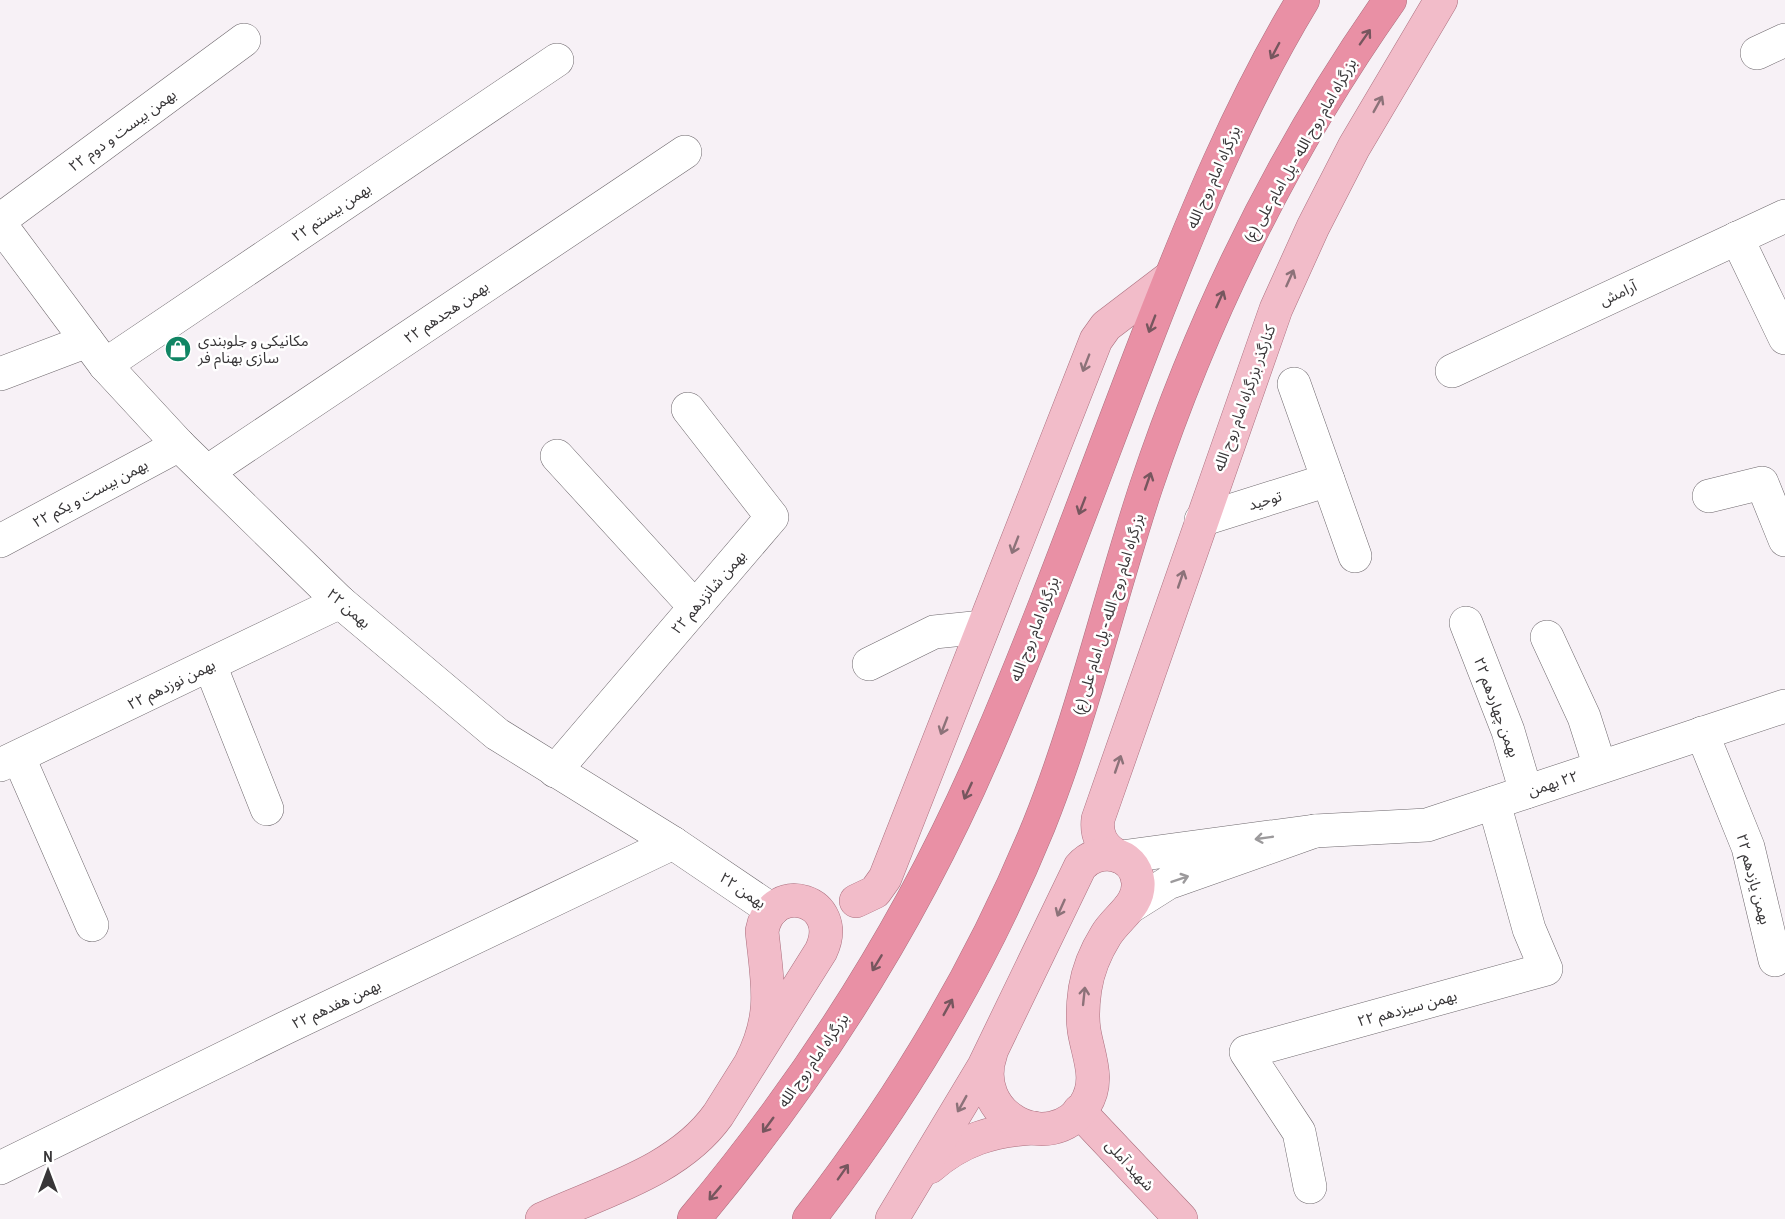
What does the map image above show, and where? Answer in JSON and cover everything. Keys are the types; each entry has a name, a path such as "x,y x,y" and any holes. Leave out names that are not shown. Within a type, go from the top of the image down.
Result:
{"highway":[{"name":"بزرگراه امام روح الله","path":"694,1219 799,1083 849,1008 896,930 944,840 989,743 1169,278 1198,209 1242,113 1303,0"},
{"name":"بزرگراه امام روح الله - پل امام علی (ع)","path":"809,1219 874,1128 922,1052 967,973 1008,893 1038,825 1059,769 1145,489 1204,335 1248,240 1287,166 1336,82 1390,0"}],"main road":[{"name":"کنارگذر بزرگراه امام روح الله","path":"1119,856 1109,851 1100,838 1098,819 1260,351 1300,254 1354,147 1441,0"},
{"path":"856,901 875,892 885,878 1096,340 1106,326 1169,278"},
{"path":"751,1062 762,1040 769,1007 770,984 762,931 765,918 771,910 790,900 834,904 856,901 878,894 909,878 926,863 944,840"},
{"path":"892,1219 915,1184 990,1053 1080,867 1096,855 1119,856 1130,863 1137,877 1137,893 1130,907 1101,943 1085,985 1083,1019 1094,1080 1089,1097 1079,1112 1057,1126 1001,1131 968,1141 939,1159 915,1184"},
{"path":"542,1219 658,1166 688,1148 712,1124 826,940 827,930 822,915 806,902"},
{"path":"990,1053 986,1079 995,1104 1014,1122 1040,1128"},
{"name":"شهید آملی","path":"1079,1112 1181,1219"}],"street":[{"name":"۲۲ بهمن بیست و دوم","path":"0,220 244,40"},
{"name":"۲۲ بهمن بیستم","path":"0,374 96,353 557,60"},
{"name":"۲۲ بهمن هجدهم","path":"207,472 685,152"},
{"name":"آرامش","path":"1452,371 1785,216"},
{"name":"۲۲ بهمن","path":"0,224 96,353 179,445 340,602 497,734 673,843 771,910"},
{"path":"1737,238 1785,338"},
{"path":"1294,384 1355,556"},
{"name":"۲۲ بهمن شانزدهم","path":"555,771 772,517 688,409"},
{"name":"۲۲ بهمن بیست و یکم","path":"0,540 179,445"},
{"path":"557,456 695,607"},
{"name":"توحید","path":"1201,520 1328,480"},
{"path":"1709,496 1762,483 1785,540"},
{"name":"۲۲ بهمن نوزدهم","path":"9,762 340,602"},
{"name":"۲۲ بهمن چهاردهم","path":"1466,623 1508,731 1526,792"},
{"path":"869,664 934,632 983,627"},
{"path":"1547,637 1584,717 1600,767"},
{"path":"210,665 267,809"},
{"name":"٢٢ بهمن","path":"1315,831 1427,825 1785,706"},
{"name":"۲۲ بهمن یازدهم","path":"1702,733 1748,847 1775,960"},
{"path":"9,762 92,925"},
{"name":"۲۲ بهمن سیزدهم","path":"1310,1187 1299,1132 1246,1053 1546,969 1529,929 1494,803"},
{"path":"1119,856 1315,831"},
{"path":"1130,907 1168,883 1315,831"},
{"name":"۲۲ بهمن هفدهم","path":"0,1168 274,1033 673,843"}],"place":[{"name":"مکانیکی و جلوبندی سازی بهنام فر","path":"178,349"}]}
